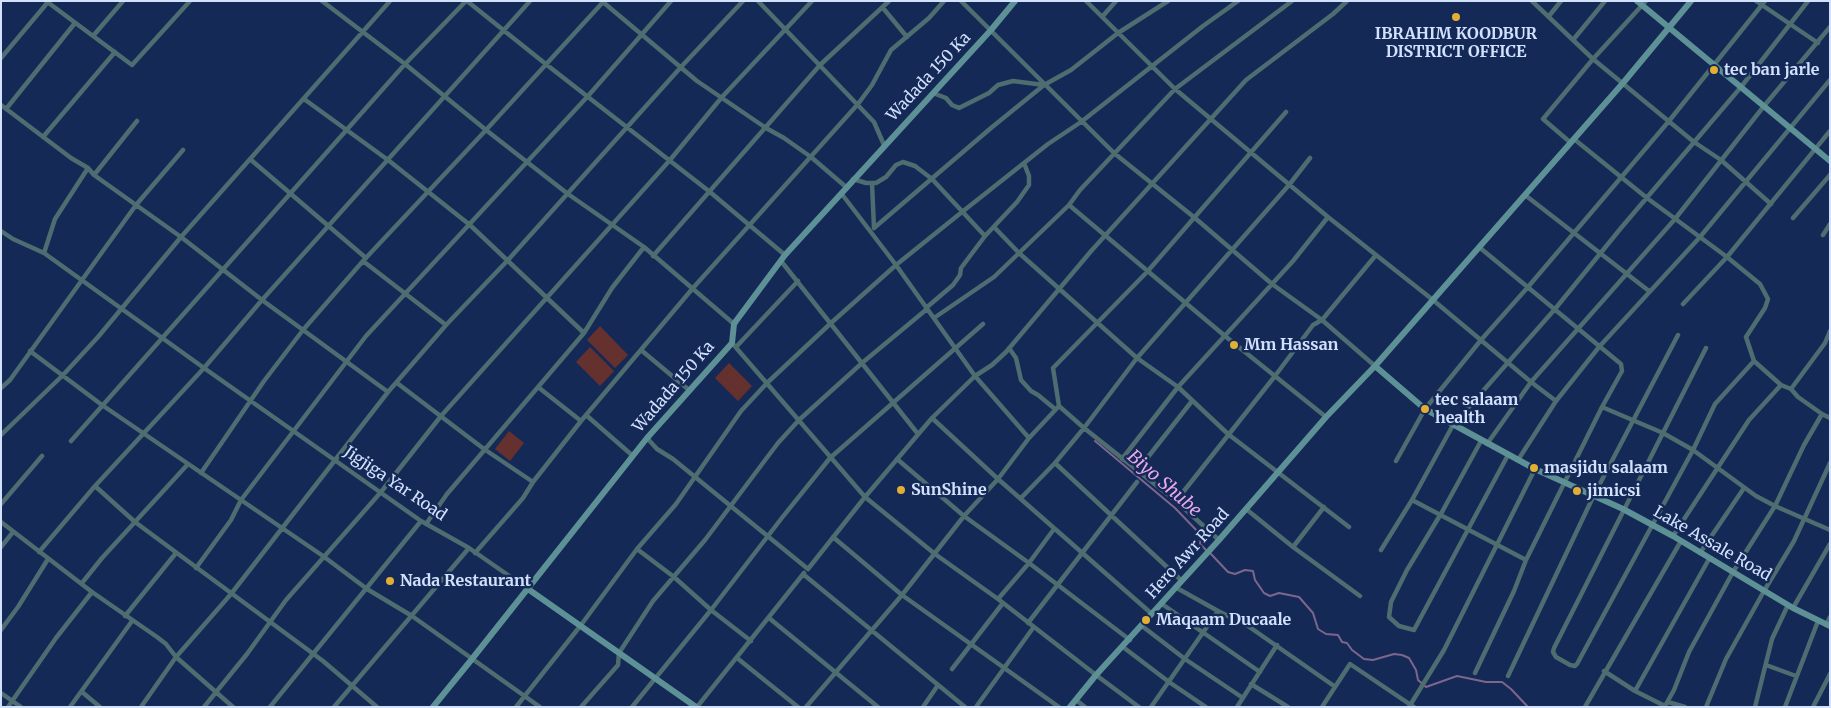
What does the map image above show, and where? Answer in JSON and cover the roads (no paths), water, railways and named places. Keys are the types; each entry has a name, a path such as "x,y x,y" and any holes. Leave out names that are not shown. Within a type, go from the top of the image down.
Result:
{"street":[{"path":"93,36 123,1"},
{"path":"1,58 50,2 132,65 190,1"},
{"path":"322,1 406,64 568,194 644,248 734,324"},
{"path":"1,435 63,375 123,310 181,237 390,1"},
{"path":"71,441 346,130 466,1 670,160 748,224 783,258 798,281 918,434"},
{"path":"39,552 95,486 204,368 262,300 530,1"},
{"path":"196,568 231,520 241,500 366,336 588,96 671,1"},
{"path":"141,707 176,657 231,594 388,392 446,325 508,260 681,67 743,1"},
{"path":"758,1 874,122 884,146"},
{"path":"204,707 247,654 286,600 380,492 441,416 670,160 722,97 812,1"},
{"path":"654,256 820,65 889,1"},
{"path":"475,553 523,498 533,482 581,421 693,288 748,224 858,104 872,86 890,50 929,18 944,1"},
{"path":"961,1 1114,153 1233,249 1272,284 1322,320 1375,366"},
{"name":"Wadada 150 Ka","path":"433,707 647,438 689,390 734,345 734,324 783,258 846,187 992,30 1015,1"},
{"path":"1086,1 1175,89 1328,217 1433,300 1507,363 1556,400"},
{"path":"1102,16 1116,1"},
{"path":"874,228 1044,85 1071,70 1118,33 1168,1"},
{"path":"516,707 581,625 637,549 659,526 741,411 767,383 896,265 1024,163 1081,122 1203,26 1238,1"},
{"path":"934,318 994,277 1069,205 1080,190 1175,89 1292,1"},
{"path":"696,707 865,497 932,418 975,376 992,365 1009,348 1104,236 1212,120 1246,80 1333,14 1347,1"},
{"path":"1532,1 1593,59 1694,142 1722,160 1771,204"},
{"path":"1549,16 1561,1"},
{"path":"1573,40 1605,1"},
{"name":"Hero Awr Road","path":"1070,707 1326,417 1375,366 1623,83 1691,1"},
{"path":"1756,1 1764,3 1818,43"},
{"path":"1381,550 1412,500 1454,425 1555,309 1741,87 1792,24 1808,1"},
{"path":"201,472 264,381 303,330 364,260 604,2 697,81 811,157 846,187"},
{"path":"1830,161 1669,28 1642,3 1543,119 1760,284 1768,299 1765,308 1746,337 1754,361 1782,384 1830,418"},
{"path":"1396,461 1425,410 1481,340 1669,122 1764,3"},
{"path":"883,8 907,37"},
{"path":"75,23 4,107 388,392"},
{"path":"1508,455 1414,630 1399,626 1389,617 1391,602 1407,570 1484,442 1531,382 1675,218 1830,27"},
{"path":"43,137 115,52"},
{"path":"1518,460 1556,400 1599,347 1700,237 1830,80"},
{"path":"933,93 946,98 952,105 959,108 989,93 998,86 1013,82 1044,85"},
{"path":"304,99 388,160 470,225 584,333"},
{"path":"806,707 834,672 902,595 964,516 998,479 1029,438 1057,408 1053,368 1147,272 1286,112"},
{"path":"94,175 136,121"},
{"path":"1683,304 1727,258 1830,131"},
{"path":"1,388 10,380 136,205 183,150"},
{"path":"1021,498 1055,464 1137,358 1289,185 1310,158"},
{"path":"250,159 364,260 446,325"},
{"path":"853,180 876,183 903,162 915,166 932,179 985,236"},
{"path":"581,707 618,665 619,653 646,611 696,551 778,443 799,420 862,363 945,294 953,285 960,276 961,268 985,236 1018,202 1029,185 1029,176 1024,163"},
{"path":"44,253 55,219 88,168"},
{"path":"1793,218 1830,175"},
{"path":"872,183 874,228 872,234"},
{"path":"841,193 896,265 975,376 1029,438"},
{"path":"1525,195 1649,292"},
{"path":"1069,205 1185,304 1326,417"},
{"path":"1122,459 1178,387 1272,284 1328,217"},
{"path":"1823,234 1830,224"},
{"path":"994,227 1059,290 1137,358 1178,387 1228,434 1349,527"},
{"name":"Jigjiga Yar Road","path":"1,231 13,239 44,253 380,492 426,524 469,548 696,707"},
{"path":"1476,672 1563,483 1622,371 1621,364 1479,247"},
{"path":"426,524 446,494 584,333 612,288 644,248"},
{"path":"1176,501 1275,376 1313,324 1322,320 1376,254"},
{"path":"798,281 734,345 865,497 935,554 1139,707"},
{"path":"632,707 830,458 983,324"},
{"path":"1791,389 1825,343 1830,331"},
{"path":"1508,676 1594,495 1678,335"},
{"path":"1009,348 1016,358 1022,380 1030,391 1084,428 1176,501 1219,540"},
{"path":"1706,348 1554,648 1553,652 1556,657 1570,665 1575,666 1577,664 1693,450 1715,404 1754,361"},
{"path":"641,350 689,390"},
{"path":"30,351 102,405 323,556 367,589 412,616 540,707"},
{"name":"Lake Assale Road","path":"1375,366 1425,410 1535,469 1563,483 1594,495 1652,524 1764,591 1828,626"},
{"path":"397,383 484,449 533,482"},
{"path":"1674,536 1749,420 1782,384"},
{"path":"538,386 581,421"},
{"path":"1137,471 1192,401"},
{"path":"1602,407 1663,432 1693,450 1744,488 1775,506 1830,530"},
{"path":"1604,672 1635,691 1665,706 1689,652 1733,572 1775,506 1804,445 1822,414"},
{"path":"586,415 633,456"},
{"path":"932,418 1054,529 1152,614"},
{"path":"647,438 657,450 666,453 694,478 808,569"},
{"path":"1,504 42,456"},
{"path":"897,458 964,516 1130,640"},
{"path":"1706,707 1726,658 1794,541 1830,463"},
{"path":"82,583 102,558 188,464"},
{"path":"1055,464 1182,581"},
{"path":"1322,707 1334,686 1348,666 1352,664 1411,706 1437,663 1535,469"},
{"path":"1028,624 1137,482"},
{"path":"95,486 135,522 312,654 377,707"},
{"path":"1700,553 1744,488"},
{"path":"1412,500 1526,560"},
{"path":"1293,547 1324,507"},
{"path":"1246,508 1293,547 1360,596"},
{"path":"270,707 421,520"},
{"path":"1,522 92,592 166,644 176,657 233,707"},
{"path":"952,670 1000,601 1054,529"},
{"path":"1,547 13,532"},
{"path":"833,537 902,595 1059,707"},
{"path":"1584,707 1681,541"},
{"path":"1755,707 1772,639 1790,606 1830,544"},
{"path":"334,707 469,548"},
{"path":"637,549 674,576 711,610 751,641"},
{"path":"125,616 176,553"},
{"path":"1,630 48,559"},
{"path":"1635,691 1709,559"},
{"path":"803,574 965,707"},
{"path":"1176,587 1241,622 1334,686"},
{"path":"8,707 56,638 92,592"},
{"path":"1162,604 1260,672"},
{"path":"1151,707 1218,611"},
{"path":"1828,626 1830,617"},
{"path":"769,618 878,707"},
{"path":"70,707 132,621"},
{"path":"1785,707 1818,621"},
{"path":"1142,626 1185,659 1243,698"},
{"path":"976,707 1033,628"},
{"path":"1237,707 1277,645"},
{"path":"1123,647 1206,707"},
{"path":"737,658 798,707"},
{"path":"1766,664 1796,676"},
{"path":"1813,707 1830,674"},
{"path":"1252,684 1288,707"},
{"path":"923,707 938,685"},
{"path":"82,692 100,707"},
{"path":"1,693 21,707"},
{"path":"1076,700 1085,707"},
{"path":"1668,702 1685,707"}],"waterway":[{"name":"Biyo Shube","path":"1095,441 1175,508 1201,535 1200,544 1206,550"},
{"name":"Biyo Shube","path":"1211,554 1228,572 1235,574 1245,570 1253,571 1255,580 1264,593 1270,596 1279,593 1299,597 1313,613 1318,629 1326,634 1338,635 1342,642 1347,643 1352,650 1364,659 1373,660 1394,654 1409,658 1416,670 1418,680 1426,687 1457,676 1486,682 1502,682 1528,707"}],"place":[{"name":"IBRAHIM KOODBUR DISTRICT OFFICE","path":"1456,17"},
{"name":"tec ban jarle","path":"1714,70"},
{"name":"Mm Hassan","path":"1234,345"},
{"name":"tec salaam health","path":"1425,409"},
{"name":"masjidu salaam","path":"1534,468"},
{"name":"SunShine","path":"901,490"},
{"name":"jimicsi","path":"1577,491"},
{"name":"Nada Restaurant","path":"390,581"},
{"name":"Maqaam Ducaale","path":"1146,620"}]}
